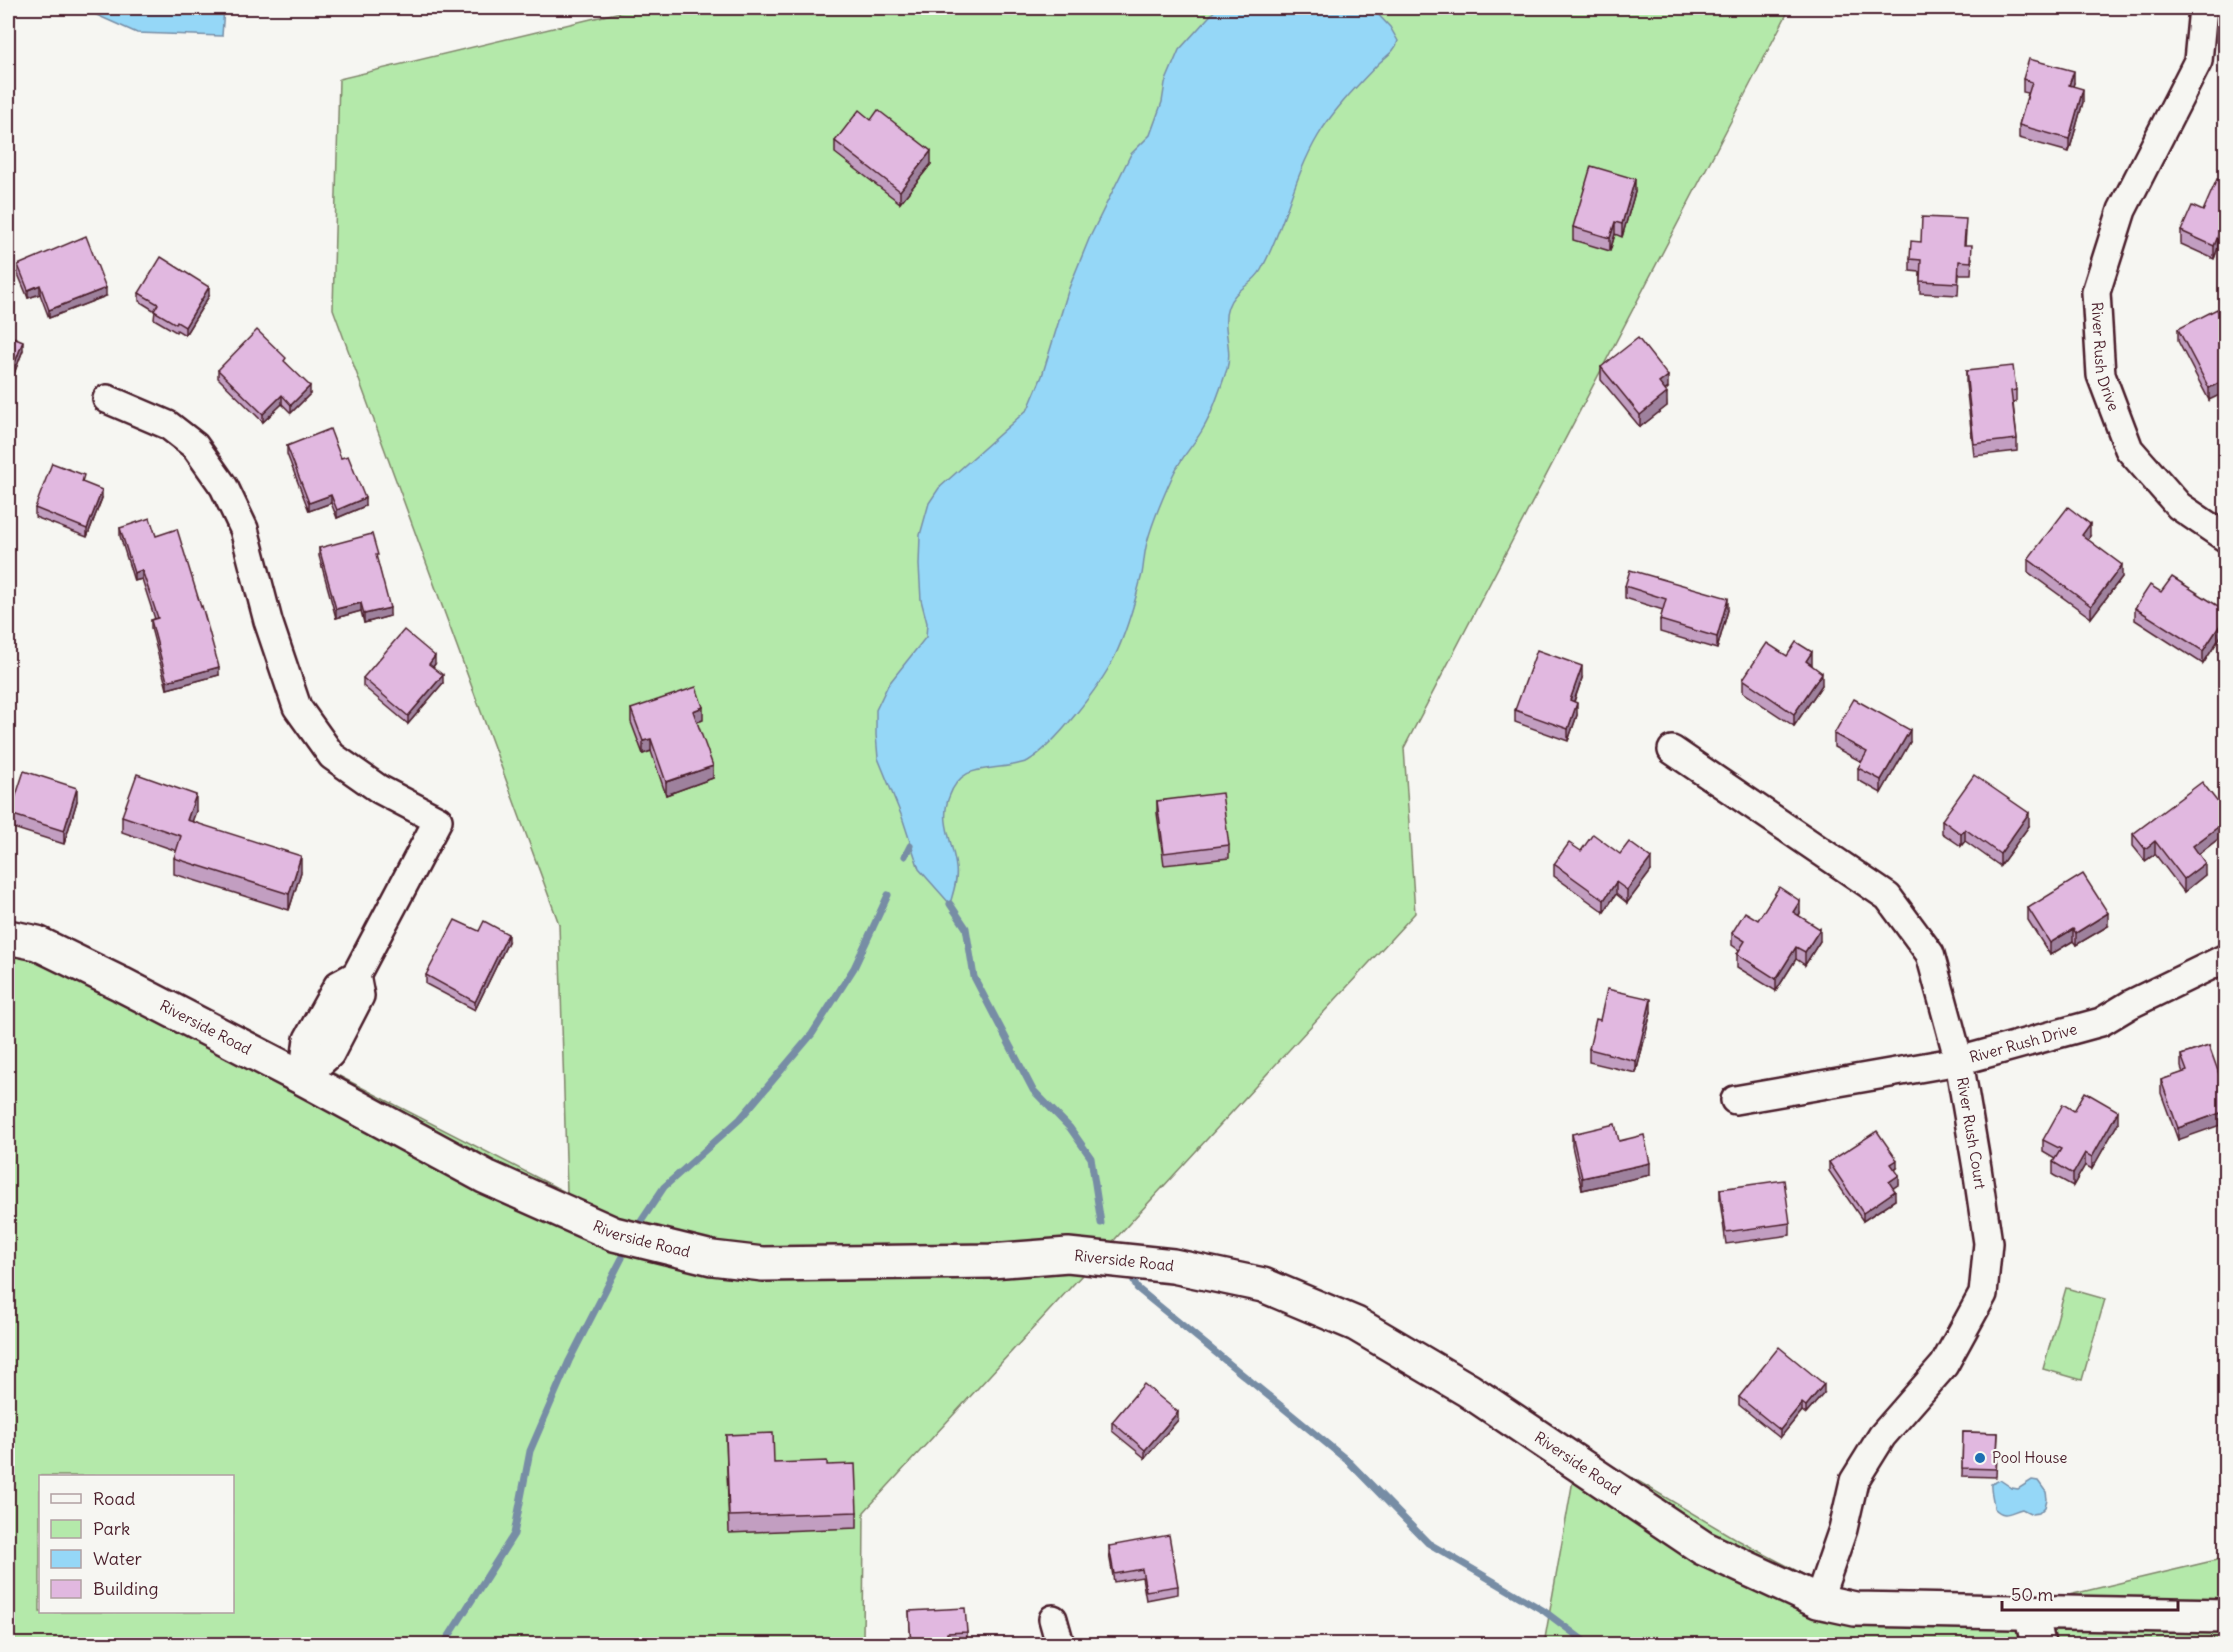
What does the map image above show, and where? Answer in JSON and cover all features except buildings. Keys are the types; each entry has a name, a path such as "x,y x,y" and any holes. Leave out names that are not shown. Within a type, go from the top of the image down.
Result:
{"street":[{"name":"River Rush Drive","path":"2203,8 2198,61 2122,210 2096,292 2101,375 2129,449 2179,506 2226,538"},
{"path":"107,399 177,432 195,446 224,487 244,529 268,621 297,707 332,756 379,789 438,820 356,975 360,996 330,1053 303,1078"},
{"name":"River Rush Court","path":"1672,750 1888,897 1930,954 1959,1061 1988,1243 1983,1294 1944,1365 1882,1436 1854,1481 1843,1528 1818,1601"},
{"name":"Riverside Road","path":"8,937 37,943 303,1078 486,1177 614,1234 712,1258 763,1264 991,1261 1068,1255 1173,1266 1263,1285 1356,1324 1468,1390 1703,1548 1818,1601 1855,1609 2226,1616"},
{"name":"River Rush Drive","path":"1735,1100 1959,1061 2101,1022 2131,1004 2226,958"},
{"path":"2031,1612 2038,1644"},
{"path":"1053,1619 1060,1644"}],"green space":[{"path":"637,8 1790,8 1404,748 1415,913 864,1512 863,1644 8,1644 8,935 244,1027 567,1193 559,924 333,309 339,79"},
{"path":"2066,1288 2105,1299 2082,1380 2043,1369"},
{"path":"1579,1446 1734,1538 1860,1604 2035,1603 2225,1558 2225,1644 1544,1644"}],"water":[{"path":"81,8 224,8 222,36 137,33"},
{"path":"1217,8 1372,8 1390,27 1398,41 1392,51 1354,89 1324,126 1309,152 1277,237 1261,270 1239,291 1228,307 1226,329 1229,353 1227,369 1217,399 1200,433 1176,468 1158,509 1146,547 1142,574 1130,617 1119,648 1107,670 1076,714 1039,753 1023,763 983,769 967,774 954,786 946,806 946,824 956,872 950,904 919,869 902,817 878,758 876,735 876,710 888,685 926,637 927,623 921,600 919,565 920,535 929,503 939,488 1028,409 1042,376 1069,288 1089,239 1131,154 1150,135 1162,102 1165,83 1179,50"},
{"path":"2000,1480 2018,1489 2032,1480 2038,1481 2046,1492 2045,1507 2039,1513 2032,1514 2022,1509 2008,1514 2001,1513 1994,1508 1991,1490 1991,1484"}],"waterway":[{"path":"905,856 910,846"},
{"path":"638,1226 664,1187 740,1119 812,1034 854,968 888,895"},
{"path":"950,904 966,928 974,977 1033,1090 1070,1128 1091,1158 1101,1223"},
{"path":"444,1644 514,1534 530,1451 569,1361 622,1258"},
{"path":"1134,1282 1137,1288 1348,1461 1428,1543 1544,1611 1588,1644"}],"place":[{"name":"Pool House","path":"1980,1458"}]}
